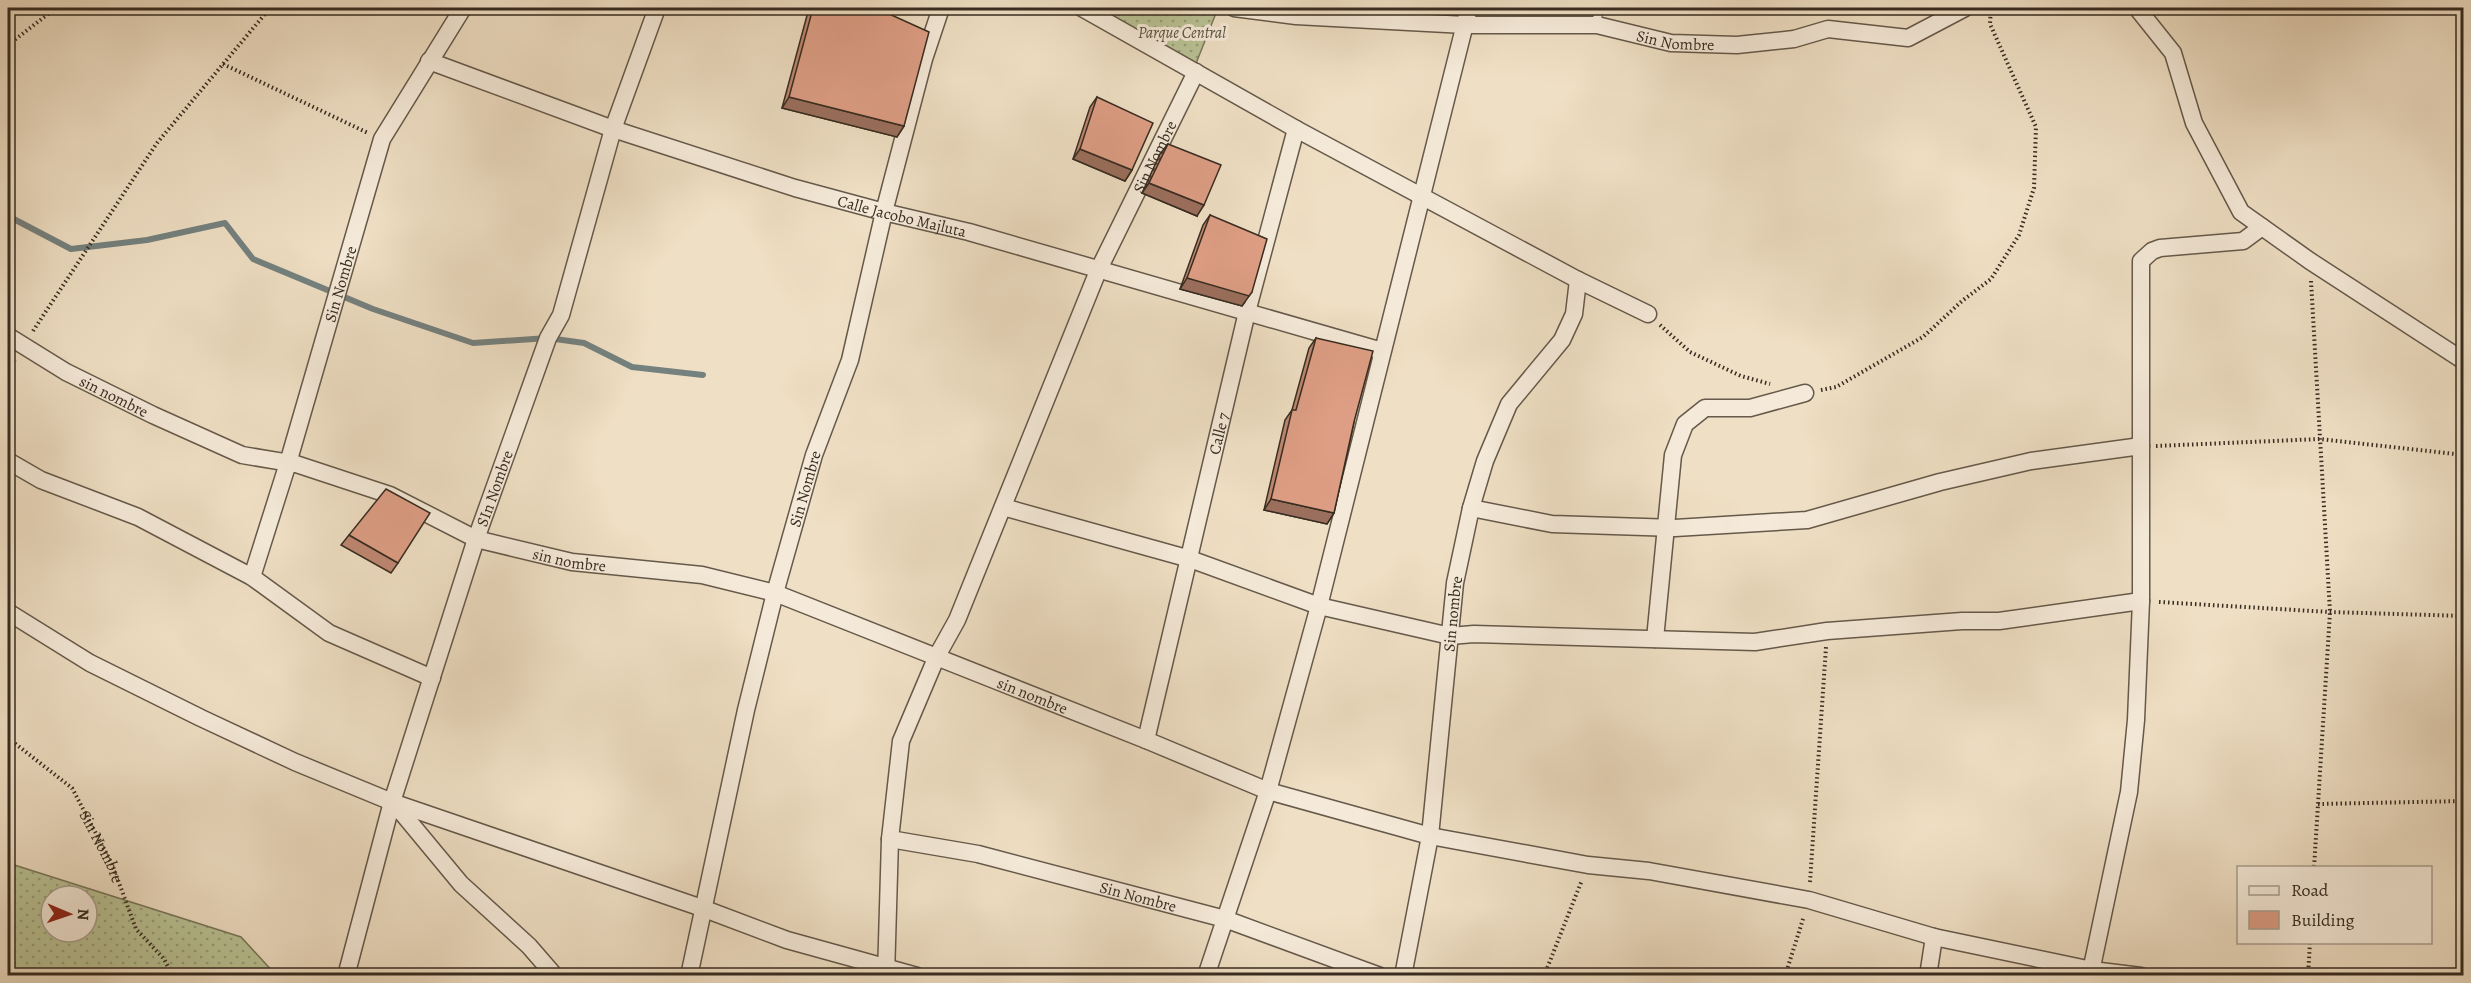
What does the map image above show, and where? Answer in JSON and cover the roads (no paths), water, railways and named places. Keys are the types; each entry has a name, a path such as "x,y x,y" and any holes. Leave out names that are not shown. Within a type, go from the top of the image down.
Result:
{"street":[{"name":"Sin Nombre","path":"252,577 288,463 382,139 464,8"},
{"name":"SIn Nombre","path":"346,975 392,802 476,538 548,338 561,315 613,129 657,8"},
{"name":"Sin Nombre","path":"689,975 746,710 775,593 814,455 850,360 884,212 924,58 941,8"},
{"path":"1090,8 1296,129 1578,280 1648,314"},
{"name":"Sin Nombre","path":"1233,8 1296,16 1334,13 1465,25 1597,25 1671,43 1737,45 1794,39 1828,29 1908,38 1965,8"},
{"path":"1206,975 1268,791 1319,606 1469,8"},
{"path":"2137,8 2173,53 2194,123 2241,212 2310,261 2463,361"},
{"name":"Calle Jacobo Majluta","path":"429,61 613,129 795,188 969,232 1382,351"},
{"name":"Sin Nombre","path":"886,971 890,839 901,741 937,656 957,620 1098,270 1196,72"},
{"name":"Calle 7","path":"1146,740 1247,312 1296,129"},
{"path":"2091,973 2129,792 2136,720 2141,601 2141,261 2152,251 2160,248 2243,241 2262,227"},
{"name":"Sin nombre","path":"1404,975 1430,836 1455,583 1471,508 1485,461 1509,404 1562,340 1574,314 1578,280"},
{"name":"sin nombre","path":"8,336 75,377 242,455 288,463 390,495 476,538 572,562 702,576 775,593 937,656 1268,791 1430,836 1588,865 1650,871 1809,900 1934,937 2091,973 2141,975"},
{"path":"1655,639 1673,454 1685,424 1705,408 1750,408 1805,393"},
{"path":"1471,508 1552,524 1665,527 1807,520 1940,482 2031,461 2141,446"},
{"path":"8,461 41,480 138,517 252,577 329,633 432,678"},
{"path":"1003,507 1190,559 1319,606 1450,636 1474,634 1755,642 1827,631 1962,621 1999,621 2141,601"},
{"path":"8,612 90,663 191,713 295,762 392,802 702,908 787,940 886,971 917,975"},
{"path":"392,802 461,884 529,946 555,975"},
{"name":"Sin Nombre","path":"890,839 978,854 1225,919 1380,975"},
{"path":"1928,975 1934,937"}],"lane":[{"path":"1597,25 1598,8"}],"waterway":[{"path":"8,216 71,249 147,240 225,223 253,259 373,309 473,343 548,338 584,343 632,367 703,375"}],"park label":[{"name":"Parque Central","path":"1182,32"}]}
